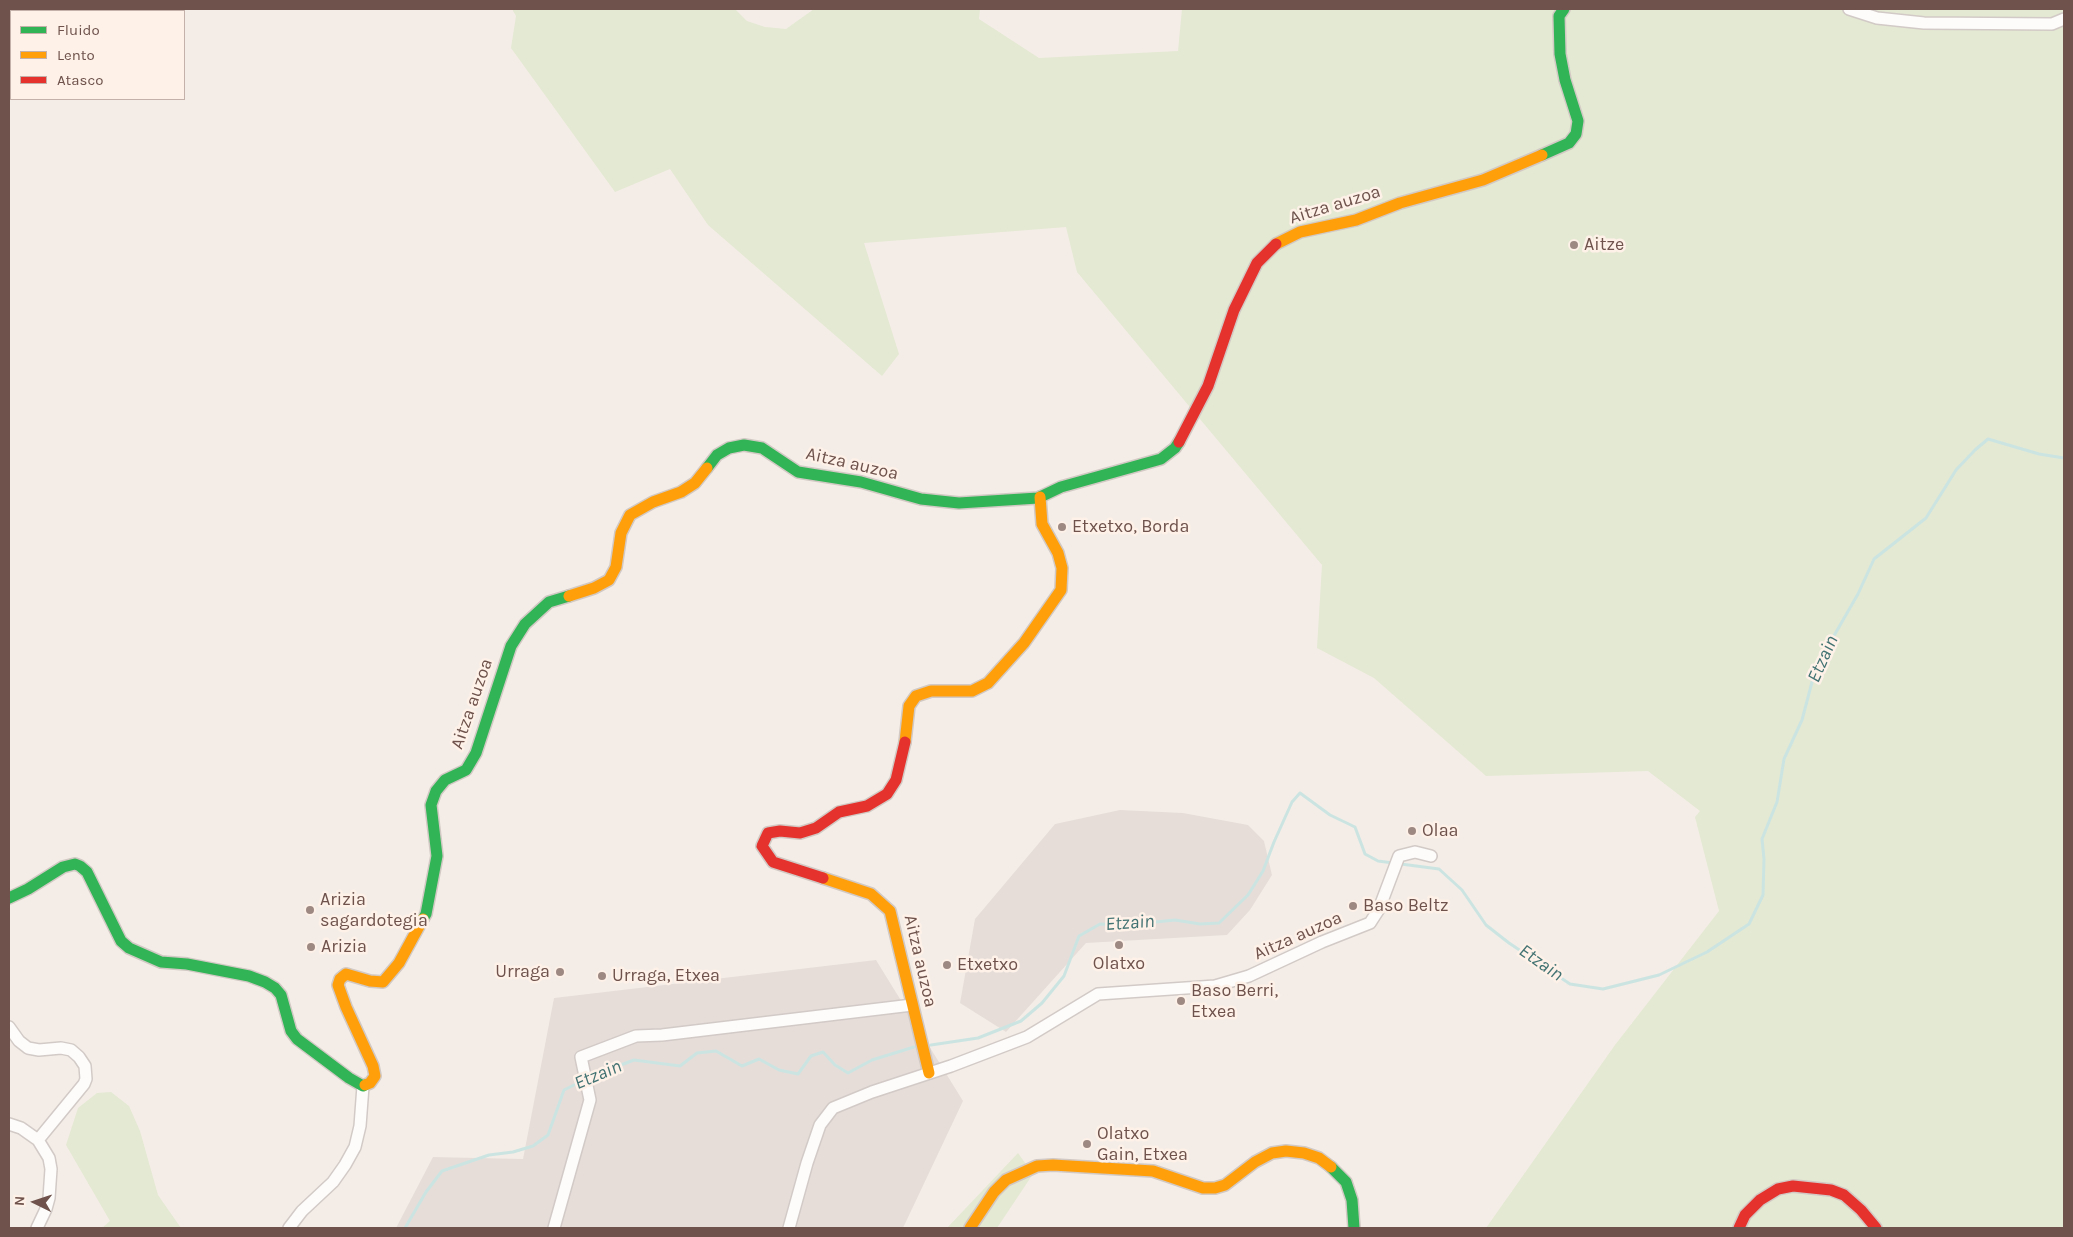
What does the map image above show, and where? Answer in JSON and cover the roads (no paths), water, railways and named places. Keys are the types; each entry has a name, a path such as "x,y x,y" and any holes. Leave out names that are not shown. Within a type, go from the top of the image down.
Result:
{"street":[{"name":"Aitza auzoa","path":"363,1086 370,1083 375,1076 373,1066 346,1007 338,985 340,979 346,974 370,981 383,982 399,963 426,914 437,856 431,805 436,791 445,780 466,770 476,753 511,646 526,624 549,602 594,588 609,580 616,567 621,533 630,515 653,502 681,492 695,483 717,455 730,448 744,445 762,448 798,472 861,482 921,500 959,503 1040,497 1062,487 1097,476 1161,459 1175,448 1208,386 1234,310 1257,263 1275,245 1300,232 1356,220 1400,203 1483,180 1569,143 1576,134 1578,121 1565,80 1560,54 1559,16 1564,9"},
{"path":"1849,9 1877,18 1924,23 2052,24 2064,19"},
{"name":"Aitza auzoa","path":"929,1073 890,911 871,894 773,862 762,846 768,833 780,831 800,833 816,828 839,812 867,806 887,794 896,780 907,732 909,706 916,696 931,691 972,690 988,683 1024,643 1061,590 1062,568 1058,553 1042,524 1040,497"},
{"name":"Aitza auzoa","path":"789,1228 820,1125 833,1108 872,1092 1028,1037 1098,994 1215,986 1249,976 1322,942 1370,923 1380,909 1398,857 1415,852 1431,856"},
{"path":"9,898 28,889 63,867 75,864 80,866 87,872 121,940 129,948 161,962 187,964 248,976 265,982 275,988 281,995 291,1031 297,1038 349,1078 363,1086 360,1126 355,1147 345,1165 332,1182 302,1211 289,1228"},
{"path":"554,1228 590,1100 581,1057 636,1036 662,1035 912,1005"},
{"path":"9,1027 19,1041 28,1048 44,1050 66,1048 76,1053 85,1066 84,1084 38,1140"},
{"path":"9,1124 21,1128 38,1140 44,1148 51,1169 46,1209 37,1228"},
{"path":"970,1228 994,1192 1006,1180 1037,1166 1153,1171 1203,1188 1215,1188 1225,1185 1255,1162 1272,1153 1286,1151 1304,1153 1318,1158 1332,1167 1346,1182 1352,1200 1354,1228"},
{"path":"1739,1228 1745,1215 1760,1200 1778,1189 1793,1186 1832,1190 1844,1195 1861,1210 1876,1228"}],"waterway":[{"name":"Etzain","path":"931,1045 978,1038 1021,1021 1042,1003 1064,976 1079,936 1100,924 1126,925 1175,920 1200,924 1219,923 1248,895 1263,871 1292,802 1300,793 1330,815 1355,827 1365,854 1378,861 1439,869 1462,890 1486,925 1509,943 1570,984 1603,989 1659,975 1707,952 1749,924 1763,895 1764,859 1762,839 1777,802 1784,759 1802,720 1816,667 1858,594 1874,559 1926,518 1956,470 1988,439 2039,454 2064,458"},
{"name":"Etzain","path":"589,1077 634,1060 680,1066 697,1053 716,1051 742,1066 759,1059 779,1070 798,1074 811,1056 823,1052 835,1065 848,1073 872,1060 914,1047"},
{"name":"Etzain","path":"405,1228 426,1192 442,1171 489,1155 513,1152 533,1146 548,1135 564,1090 584,1080"}],"place":[{"name":"Aitze","path":"1574,245"},
{"name":"Etxetxo, Borda","path":"1062,527"},
{"name":"Olaa","path":"1412,831"},
{"name":"Baso Beltz","path":"1353,906"},
{"name":"Arizia sagardotegia","path":"310,910"},
{"name":"Olatxo","path":"1119,945"},
{"name":"Arizia","path":"311,947"},
{"name":"Etxetxo","path":"947,965"},
{"name":"Urraga","path":"560,972"},
{"name":"Urraga, Etxea","path":"602,976"},
{"name":"Baso Berri, Etxea","path":"1181,1001"},
{"name":"Olatxo Gain, Etxea","path":"1087,1144"}]}
